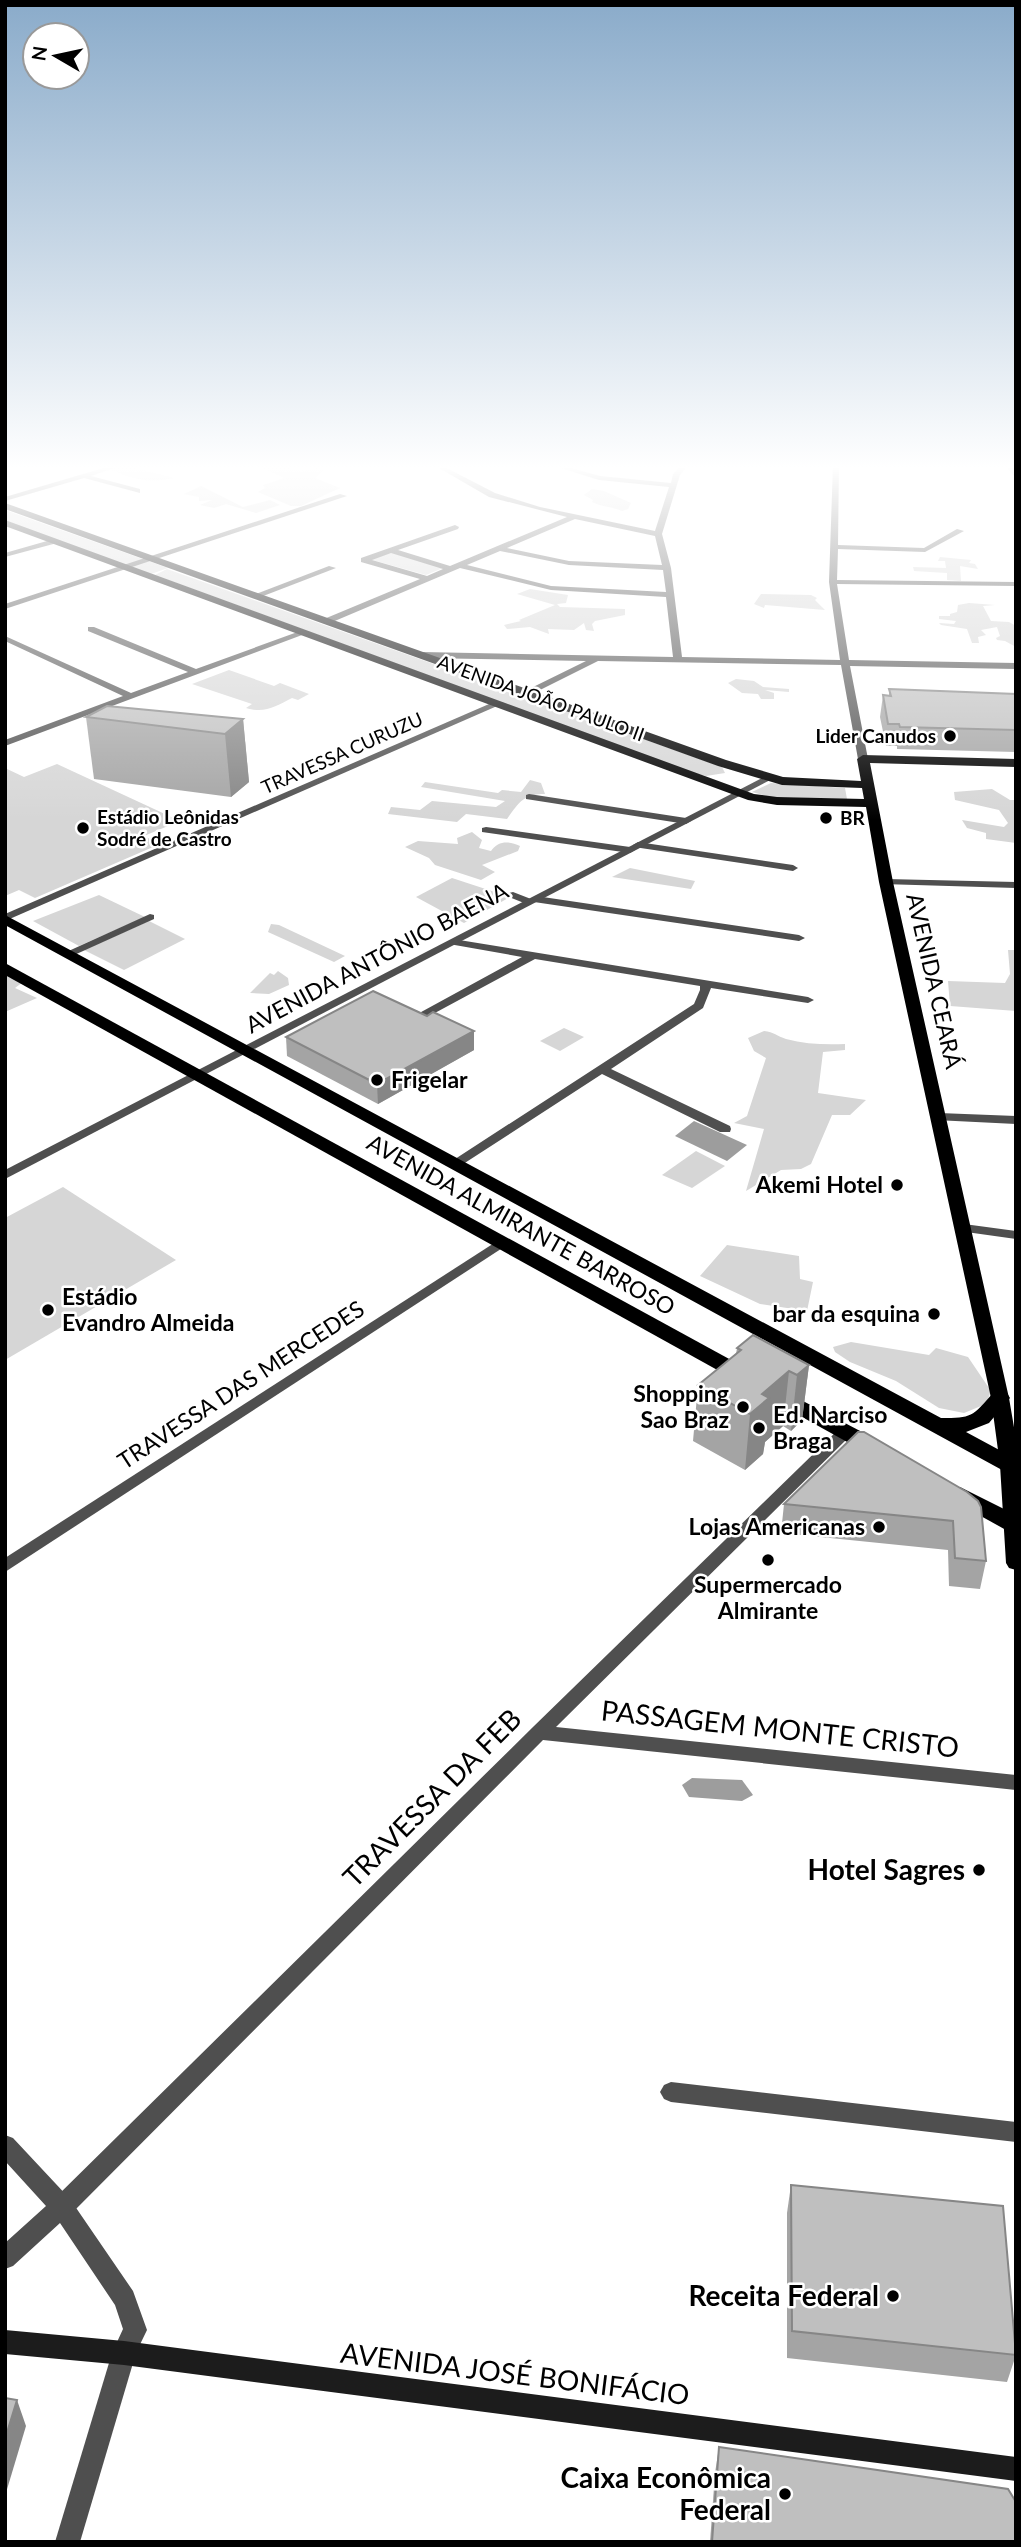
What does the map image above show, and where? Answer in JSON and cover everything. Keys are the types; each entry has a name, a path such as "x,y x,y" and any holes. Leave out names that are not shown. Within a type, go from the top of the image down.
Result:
{"highway":[{"name":"AVENIDA ALMIRANTE BARROSO","path":"5,919 1013,1467"},
{"name":"AVENIDA ALMIRANTE BARROSO","path":"5,968 892,1458"},
{"path":"930,1423 965,1427 977,1423 1000,1398"},
{"path":"941,1485 1013,1515"}],"main road":[{"name":"AVENIDA JOÃO PAULO II","path":"170,583 740,792 777,801 872,803"},
{"name":"AVENIDA JOÃO PAULO II","path":"220,583 769,778 867,785"},
{"path":"863,759 1016,763"},
{"name":"AVENIDA CEARÁ","path":"863,759 886,882 1000,1398 1013,1467 1016,1563"},
{"path":"697,776 720,778 729,775 731,770 722,763"},
{"name":"AVENIDA JOSÉ BONIFÁCIO","path":"5,2342 124,2353 1016,2469"}],"street":[{"path":"5,607 81,583"},
{"path":"256,596 292,583"},
{"path":"327,621 415,583"},
{"path":"528,583 551,588 669,595"},
{"path":"668,583 678,661"},
{"name":"AVENIDA CEARÁ","path":"833,583 863,759"},
{"path":"912,583 1016,584"},
{"path":"5,601 15,604"},
{"path":"91,629 195,671"},
{"path":"5,743 306,632"},
{"path":"5,638 130,695"},
{"path":"422,655 1016,666"},
{"path":"528,693 596,659"},
{"name":"TRAVESSA CURUZU","path":"5,919 499,703"},
{"path":"105,705 132,710"},
{"name":"AVENIDA ANTÔNIO BAENA","path":"5,1175 769,778"},
{"path":"529,797 686,821"},
{"path":"486,830 793,868"},
{"path":"886,882 1016,885"},
{"path":"513,895 532,901 799,937"},
{"path":"68,954 150,917"},
{"path":"453,942 808,1000"},
{"path":"416,1020 534,955"},
{"path":"457,1164 699,1006 706,990 705,984"},
{"path":"603,1070 725,1129"},
{"path":"939,1117 1016,1120"},
{"path":"964,1228 1016,1235"},
{"name":"TRAVESSA DAS MERCEDES","path":"5,1566 502,1242"},
{"name":"TRAVESSA DA FEB","path":"5,2258 62,2207 538,1732 845,1432"},
{"name":"PASSAGEM MONTE CRISTO","path":"538,1732 1016,1783"},
{"path":"671,2092 1016,2132"},
{"path":"5,2145 62,2207 125,2299 135,2330 124,2353 67,2542"}],"shaded area":[{"path":"176,583 206,583 722,767 725,773 706,776"},
{"path":"530,589 568,595 566,603 557,604 560,607 625,609 625,615 595,621 592,624 594,631 586,630 584,623 574,630 548,629 549,634 530,627 507,629 504,625 521,621 519,620 555,605 517,594"},
{"path":"761,594 811,595 817,598 815,600 825,610 765,605 764,608 754,604"},
{"path":"958,605 995,605 983,606 991,621 1009,622 1016,626 1016,647 997,640 1000,636 997,627 981,630 986,635 978,637 979,643 972,643 967,629 939,623 954,624 956,621 939,619 939,616 950,616 957,612"},
{"path":"229,670 274,686 280,683 309,694 270,708 253,710 246,708 252,704 192,684"},
{"path":"736,679 754,681 763,687 789,689 789,692 765,690 774,693 774,699 761,699 758,694 742,693 728,683"},
{"name":"Estádio Leônidas Sodré de Castro","path":"57,764 180,821 144,836 160,844 35,898 19,890 5,896 5,768 24,777"},
{"path":"530,780 541,783 545,794 523,800 507,819 466,814 457,822 388,814 391,807 420,810 432,801 496,807 505,801 421,787 425,782 498,793 502,790 521,792"},
{"path":"771,783 845,788 847,799 770,797 752,792"},
{"path":"992,789 1010,800 1016,800 1016,843 986,839 986,833 967,828 962,820 1004,827 1008,823 999,810 955,800 954,792"},
{"path":"472,832 482,840 479,848 491,851 504,842 520,846 518,851 482,865 495,872 481,880 435,865 429,858 405,847 418,841 458,844 457,838"},
{"path":"630,868 695,881 691,889 612,877"},
{"path":"452,878 510,897 464,923 416,897"},
{"path":"99,895 145,917 79,946 33,921"},
{"path":"149,921 185,939 124,970 84,950"},
{"path":"271,924 279,925 345,956 334,962 268,932"},
{"path":"1008,950 1016,950 1016,1011 950,1006 948,981 1005,983 1010,974"},
{"path":"278,971 288,978 289,985 269,994 250,993 270,973 274,975"},
{"path":"5,974 23,982 15,988 37,998 5,1012"},
{"path":"564,1028 584,1037 560,1051 540,1041"},
{"path":"764,1031 800,1042 845,1044 845,1050 823,1052 818,1093 866,1100 850,1115 832,1115 811,1164 801,1169 781,1170 746,1191 764,1129 734,1123 747,1116 766,1058 754,1051 748,1038"},
{"path":"694,1121 747,1145 727,1161 675,1136"},
{"path":"696,1151 725,1166 692,1188 662,1175"},
{"name":"Estádio Evandro Almeida","path":"63,1187 176,1260 5,1360 5,1218"},
{"path":"727,1245 799,1256 800,1279 813,1282 807,1311 760,1304 700,1276"},
{"path":"851,1342 929,1355 936,1348 968,1357 991,1391 986,1404 964,1413 939,1408 896,1381 850,1362 835,1352 833,1347"},
{"path":"692,1778 742,1780 753,1795 742,1801 689,1797 682,1785"}],"building":[{"path":"889,689 1016,694 1016,730 900,727 899,724 888,724 883,695 891,696"},
{"path":"107,706 243,719 225,734 86,717"},
{"name":"Frigelar","path":"373,991 427,1016 433,1012 474,1031 377,1084 286,1037"},
{"path":"753,1335 809,1365 797,1375 789,1371 762,1394 769,1398 750,1414 698,1385 741,1350 737,1348"},
{"path":"858,1432 864,1432 978,1501 981,1507 986,1561 955,1558 953,1521 784,1504"},
{"name":"Receita Federal","path":"791,2185 1003,2206 1016,2355 792,2331"},
{"path":"5,2398 17,2400 5,2439"},
{"name":"Caixa Econômica Federal","path":"719,2447 1008,2489 1016,2502 1016,2542 712,2542"}],"place":[{"name":"Lider Canudos","path":"950,736"},
{"name":"BR","path":"826,818"},
{"name":"Estádio Leônidas Sodré de Castro","path":"83,828"},
{"name":"Frigelar","path":"377,1080"},
{"name":"Akemi Hotel","path":"897,1185"},
{"name":"Estádio Evandro Almeida","path":"48,1310"},
{"name":"bar da esquina","path":"934,1314"},
{"name":"Shopping Sao Braz","path":"743,1407"},
{"name":"Ed. Narciso Braga","path":"759,1428"},
{"name":"Lojas Americanas","path":"879,1527"},
{"name":"Supermercado Almirante","path":"768,1560"},
{"name":"Hotel Sagres","path":"979,1870"},
{"name":"Receita Federal","path":"893,2296"},
{"name":"Caixa Econômica Federal","path":"785,2494"}]}
